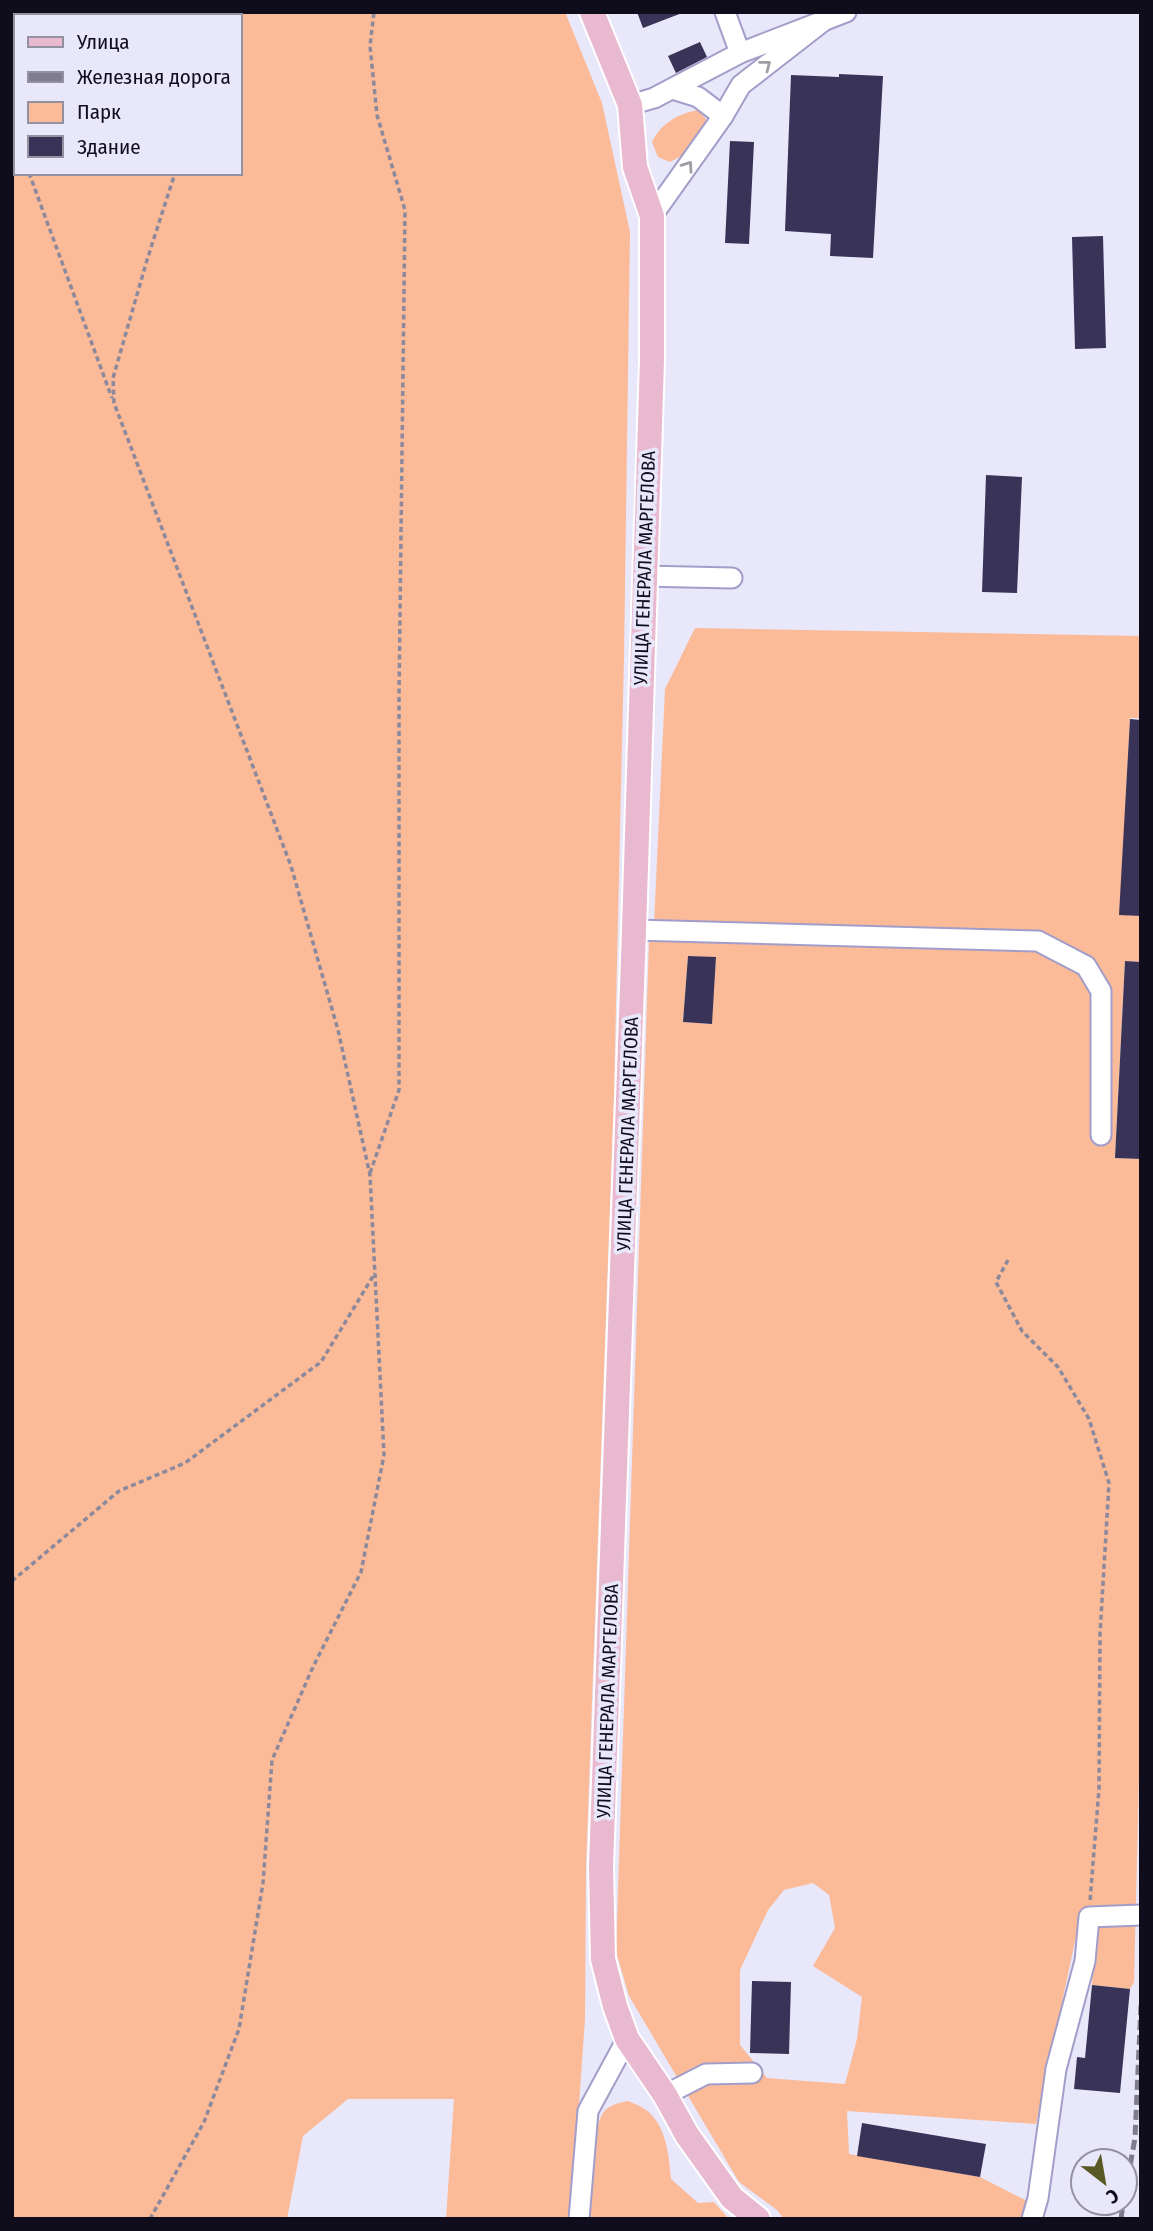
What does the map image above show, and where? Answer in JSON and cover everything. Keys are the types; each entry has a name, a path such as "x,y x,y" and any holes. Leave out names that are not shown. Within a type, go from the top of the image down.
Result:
{"main road":[{"name":"УЛИЦА ГЕНЕРАЛА МАРГЕЛОВА","path":"592,12 629,105 635,167 652,216 652,360 601,1866 603,1959 627,2039 665,2095 687,2135 732,2198 758,2219"}],"street":[{"path":"725,12 740,53"},
{"path":"629,105 654,98 740,53 846,12"},
{"path":"652,216 723,116 741,85 825,19"},
{"path":"672,89 698,97 723,116"},
{"path":"643,576 732,578"},
{"path":"634,930 1038,940 1086,966 1101,990 1101,1135"},
{"path":"1032,2219 1038,2198 1056,2069 1084,1961 1089,1917 1141,1914"},
{"path":"579,2219 588,2111 627,2039"},
{"path":"665,2095 706,2074 752,2073"}],"path":[{"path":"370,1175 399,1090 399,696 405,211 377,115 370,46 374,12"},
{"path":"30,175 291,866 338,1030 370,1175 376,1271 384,1455 361,1572 313,1667 272,1760 263,1883 239,2029 204,2122 150,2219"},
{"path":"114,403 113,378 174,175"},
{"path":"1008,1260 996,1282 1022,1331 1058,1367 1089,1419 1109,1483 1100,1634 1099,1789 1089,1917"},
{"path":"12,1581 119,1491 185,1463 321,1362 376,1271"}],"green space":[{"path":"12,12 565,12 602,103 630,232 614,1094 586,1869 585,2019 571,2219 446,2219 454,2099 348,2099 303,2136 287,2219 12,2219"},
{"path":"698,110 706,119 694,145 670,162 658,157 652,142 660,130 677,117"},
{"path":"695,628 1141,636 1141,718 1130,718 1120,914 1141,916 1141,962 1125,961 1115,1158 1141,1159 1141,1696 1134,1982 1130,1989 1092,1985 1095,1927 1080,1918 1036,2124 847,2111 849,2154 980,2177 1029,2202 1025,2219 784,2219 777,2210 739,2182 629,1996 616,1952 649,940 654,924 665,689","holes":["688,956 716,958 711,1024 683,1022","813,1883 829,1895 835,1928 813,1966 862,1997 857,2039 845,2084 767,2078 740,2045 740,1970 768,1910 784,1890"]},
{"path":"628,2101 643,2108 657,2122 665,2140 671,2179 698,2203 714,2202 729,2219 588,2219 592,2164 599,2121 608,2108"}],"building":[{"path":"637,12 682,12 682,13 643,28"},
{"path":"700,42 707,57 676,73 668,56"},
{"path":"839,74 883,76 873,258 830,256 831,234 785,231 791,75 839,77"},
{"path":"730,141 754,142 749,244 725,243"},
{"path":"1103,236 1106,348 1075,349 1072,237"},
{"path":"986,475 1022,477 1017,593 982,592"},
{"path":"1130,719 1141,720 1141,916 1119,915"},
{"path":"688,956 716,957 712,1024 683,1022"},
{"path":"1125,961 1141,962 1141,1159 1115,1158"},
{"path":"752,1981 791,1982 789,2054 750,2053"},
{"path":"1092,1985 1130,1989 1120,2093 1074,2089 1077,2057 1085,2058"},
{"path":"862,2123 986,2144 980,2177 857,2156"}],"railway":[{"path":"1133,2147 1141,2004"}]}
